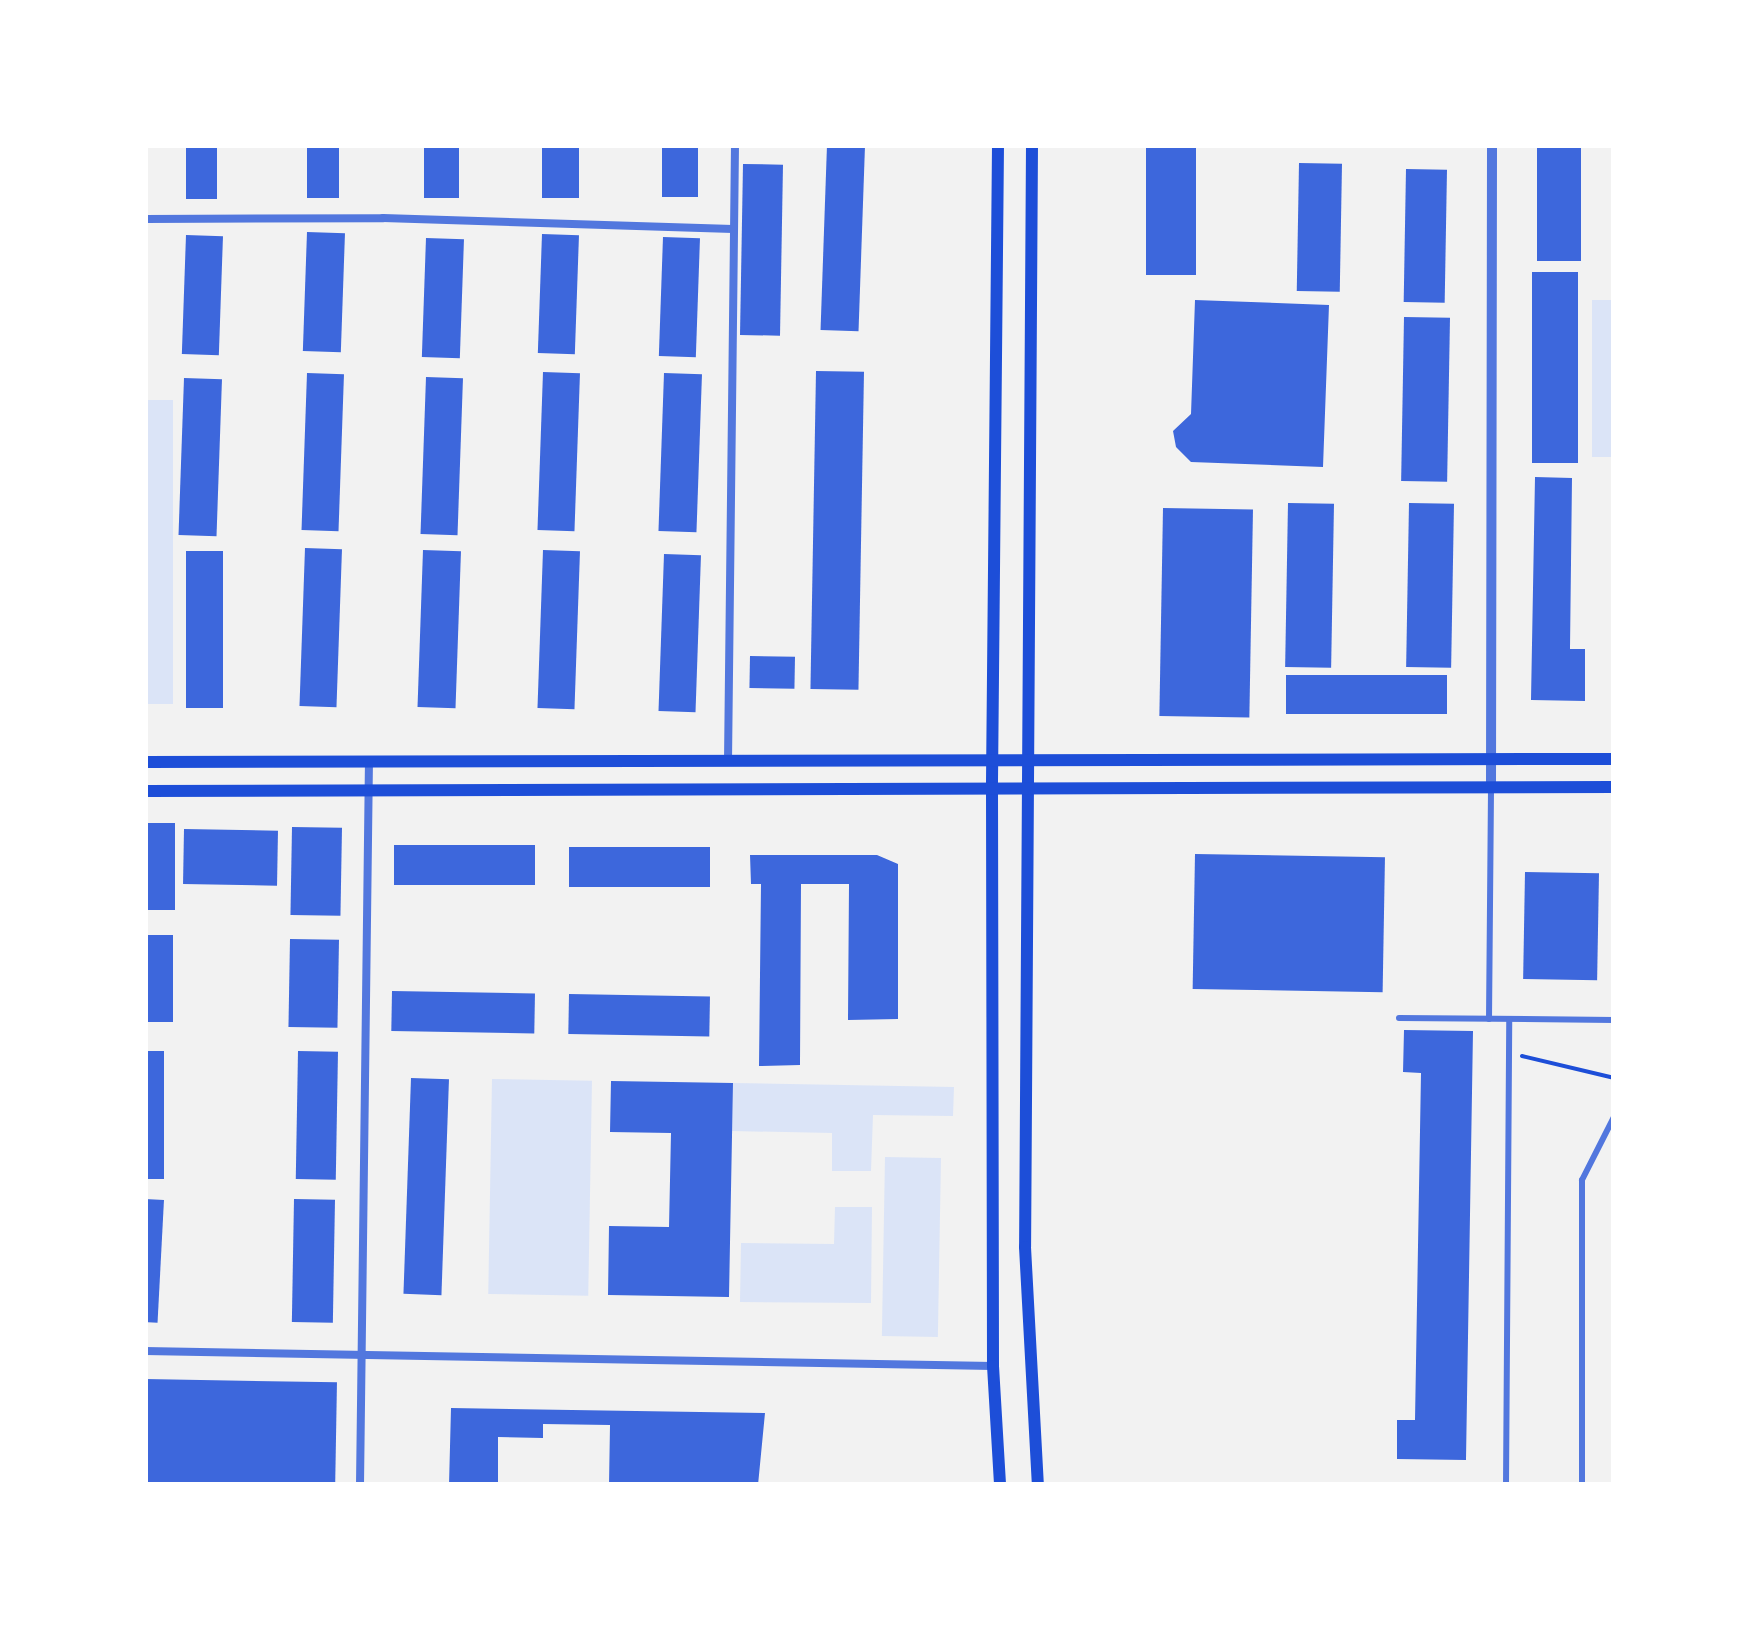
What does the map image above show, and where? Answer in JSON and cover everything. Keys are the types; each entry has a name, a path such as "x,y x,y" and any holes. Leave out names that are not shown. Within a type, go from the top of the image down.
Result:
{"main road":[{"path":"998,145 992,787 994,1366 1000,1485"},
{"path":"1032,145 1024,1246 1038,1485"},
{"path":"145,762 1614,759"},
{"path":"145,791 1614,787"}],"street":[{"path":"728,762 735,145"},
{"path":"1489,1019 1492,145"},
{"path":"145,219 383,218 733,229"},
{"path":"360,1485 368,761"},
{"path":"1399,1018 1614,1020"},
{"path":"1506,1485 1510,1019"},
{"path":"1582,1485 1582,1180 1614,1117"},
{"path":"145,1351 994,1366"}],"path":[{"path":"1509,1053 1614,1078"}],"shaded area":[{"path":"1592,300 1614,300 1614,457 1592,457"},
{"path":"145,400 173,400 173,704 145,704"},
{"path":"492,1079 592,1081 588,1296 488,1294"},
{"path":"733,1083 954,1087 953,1116 873,1115 871,1171 832,1171 832,1133 732,1131"},
{"path":"885,1157 941,1158 938,1337 882,1336"},
{"path":"835,1207 872,1207 871,1303 740,1302 741,1243 834,1244"}],"building":[{"path":"186,145 217,145 217,199 186,199"},
{"path":"307,145 339,145 339,198 307,198"},
{"path":"424,145 459,145 459,198 424,198"},
{"path":"542,145 579,145 579,198 542,198"},
{"path":"662,145 698,145 698,197 662,197"},
{"path":"827,145 865,146 859,331 821,330"},
{"path":"1146,145 1196,145 1196,275 1146,275"},
{"path":"1537,145 1581,145 1581,261 1537,261"},
{"path":"1299,163 1342,164 1340,292 1297,291"},
{"path":"743,164 783,165 780,336 740,335"},
{"path":"1406,169 1447,170 1445,303 1404,302"},
{"path":"307,232 345,233 341,352 303,351"},
{"path":"542,234 579,235 575,354 538,353"},
{"path":"186,235 223,236 219,355 182,354"},
{"path":"663,237 700,238 696,357 659,356"},
{"path":"426,238 464,239 460,358 422,357"},
{"path":"1532,272 1578,272 1578,463 1532,463"},
{"path":"1195,300 1329,305 1323,467 1191,462 1176,447 1173,431 1191,414"},
{"path":"1404,317 1450,318 1447,482 1401,481"},
{"path":"816,371 864,372 858,690 810,689"},
{"path":"543,372 580,373 574,531 537,530"},
{"path":"307,373 344,374 338,531 302,530"},
{"path":"664,373 702,374 696,532 658,531"},
{"path":"426,377 463,378 457,535 421,534"},
{"path":"184,378 222,379 216,536 179,535"},
{"path":"1535,477 1572,478 1570,649 1585,649 1585,701 1531,700"},
{"path":"1288,503 1334,504 1331,668 1285,667"},
{"path":"1409,503 1454,504 1451,668 1406,667"},
{"path":"1163,508 1253,510 1249,718 1159,716"},
{"path":"305,548 342,549 336,707 299,706"},
{"path":"423,550 461,551 455,708 418,707"},
{"path":"543,550 580,551 574,709 537,708"},
{"path":"186,551 223,551 223,708 186,708"},
{"path":"664,554 701,555 695,712 659,711"},
{"path":"750,656 795,657 794,689 749,688"},
{"path":"1286,675 1447,675 1447,714 1286,714"},
{"path":"145,823 175,823 175,910 145,910"},
{"path":"292,827 342,828 340,916 290,915"},
{"path":"184,829 278,831 277,886 183,884"},
{"path":"394,845 535,845 535,885 394,885"},
{"path":"569,847 710,847 710,887 569,887"},
{"path":"1195,854 1385,857 1383,992 1193,989"},
{"path":"750,855 877,855 898,864 898,1019 848,1020 849,884 801,884 800,1065 759,1066 761,884 751,884"},
{"path":"1525,872 1599,873 1597,980 1523,979"},
{"path":"145,935 173,935 173,1022 145,1022"},
{"path":"290,939 339,940 337,1028 288,1027"},
{"path":"392,991 535,993 534,1033 391,1031"},
{"path":"569,994 710,996 709,1036 568,1034"},
{"path":"1404,1030 1473,1031 1466,1460 1397,1459 1397,1420 1415,1420 1421,1073 1403,1072"},
{"path":"145,1051 164,1051 164,1179 145,1179"},
{"path":"298,1051 338,1052 336,1180 296,1179"},
{"path":"411,1078 449,1079 441,1295 403,1294"},
{"path":"611,1081 733,1083 729,1297 608,1295 609,1226 669,1227 671,1133 610,1132"},
{"path":"145,1199 164,1200 158,1323 145,1322"},
{"path":"294,1199 335,1200 333,1323 292,1322"},
{"path":"145,1379 337,1382 335,1485 145,1485"},
{"path":"451,1408 765,1413 758,1485 609,1485 610,1425 543,1424 543,1438 498,1437 498,1485 449,1485"}]}
